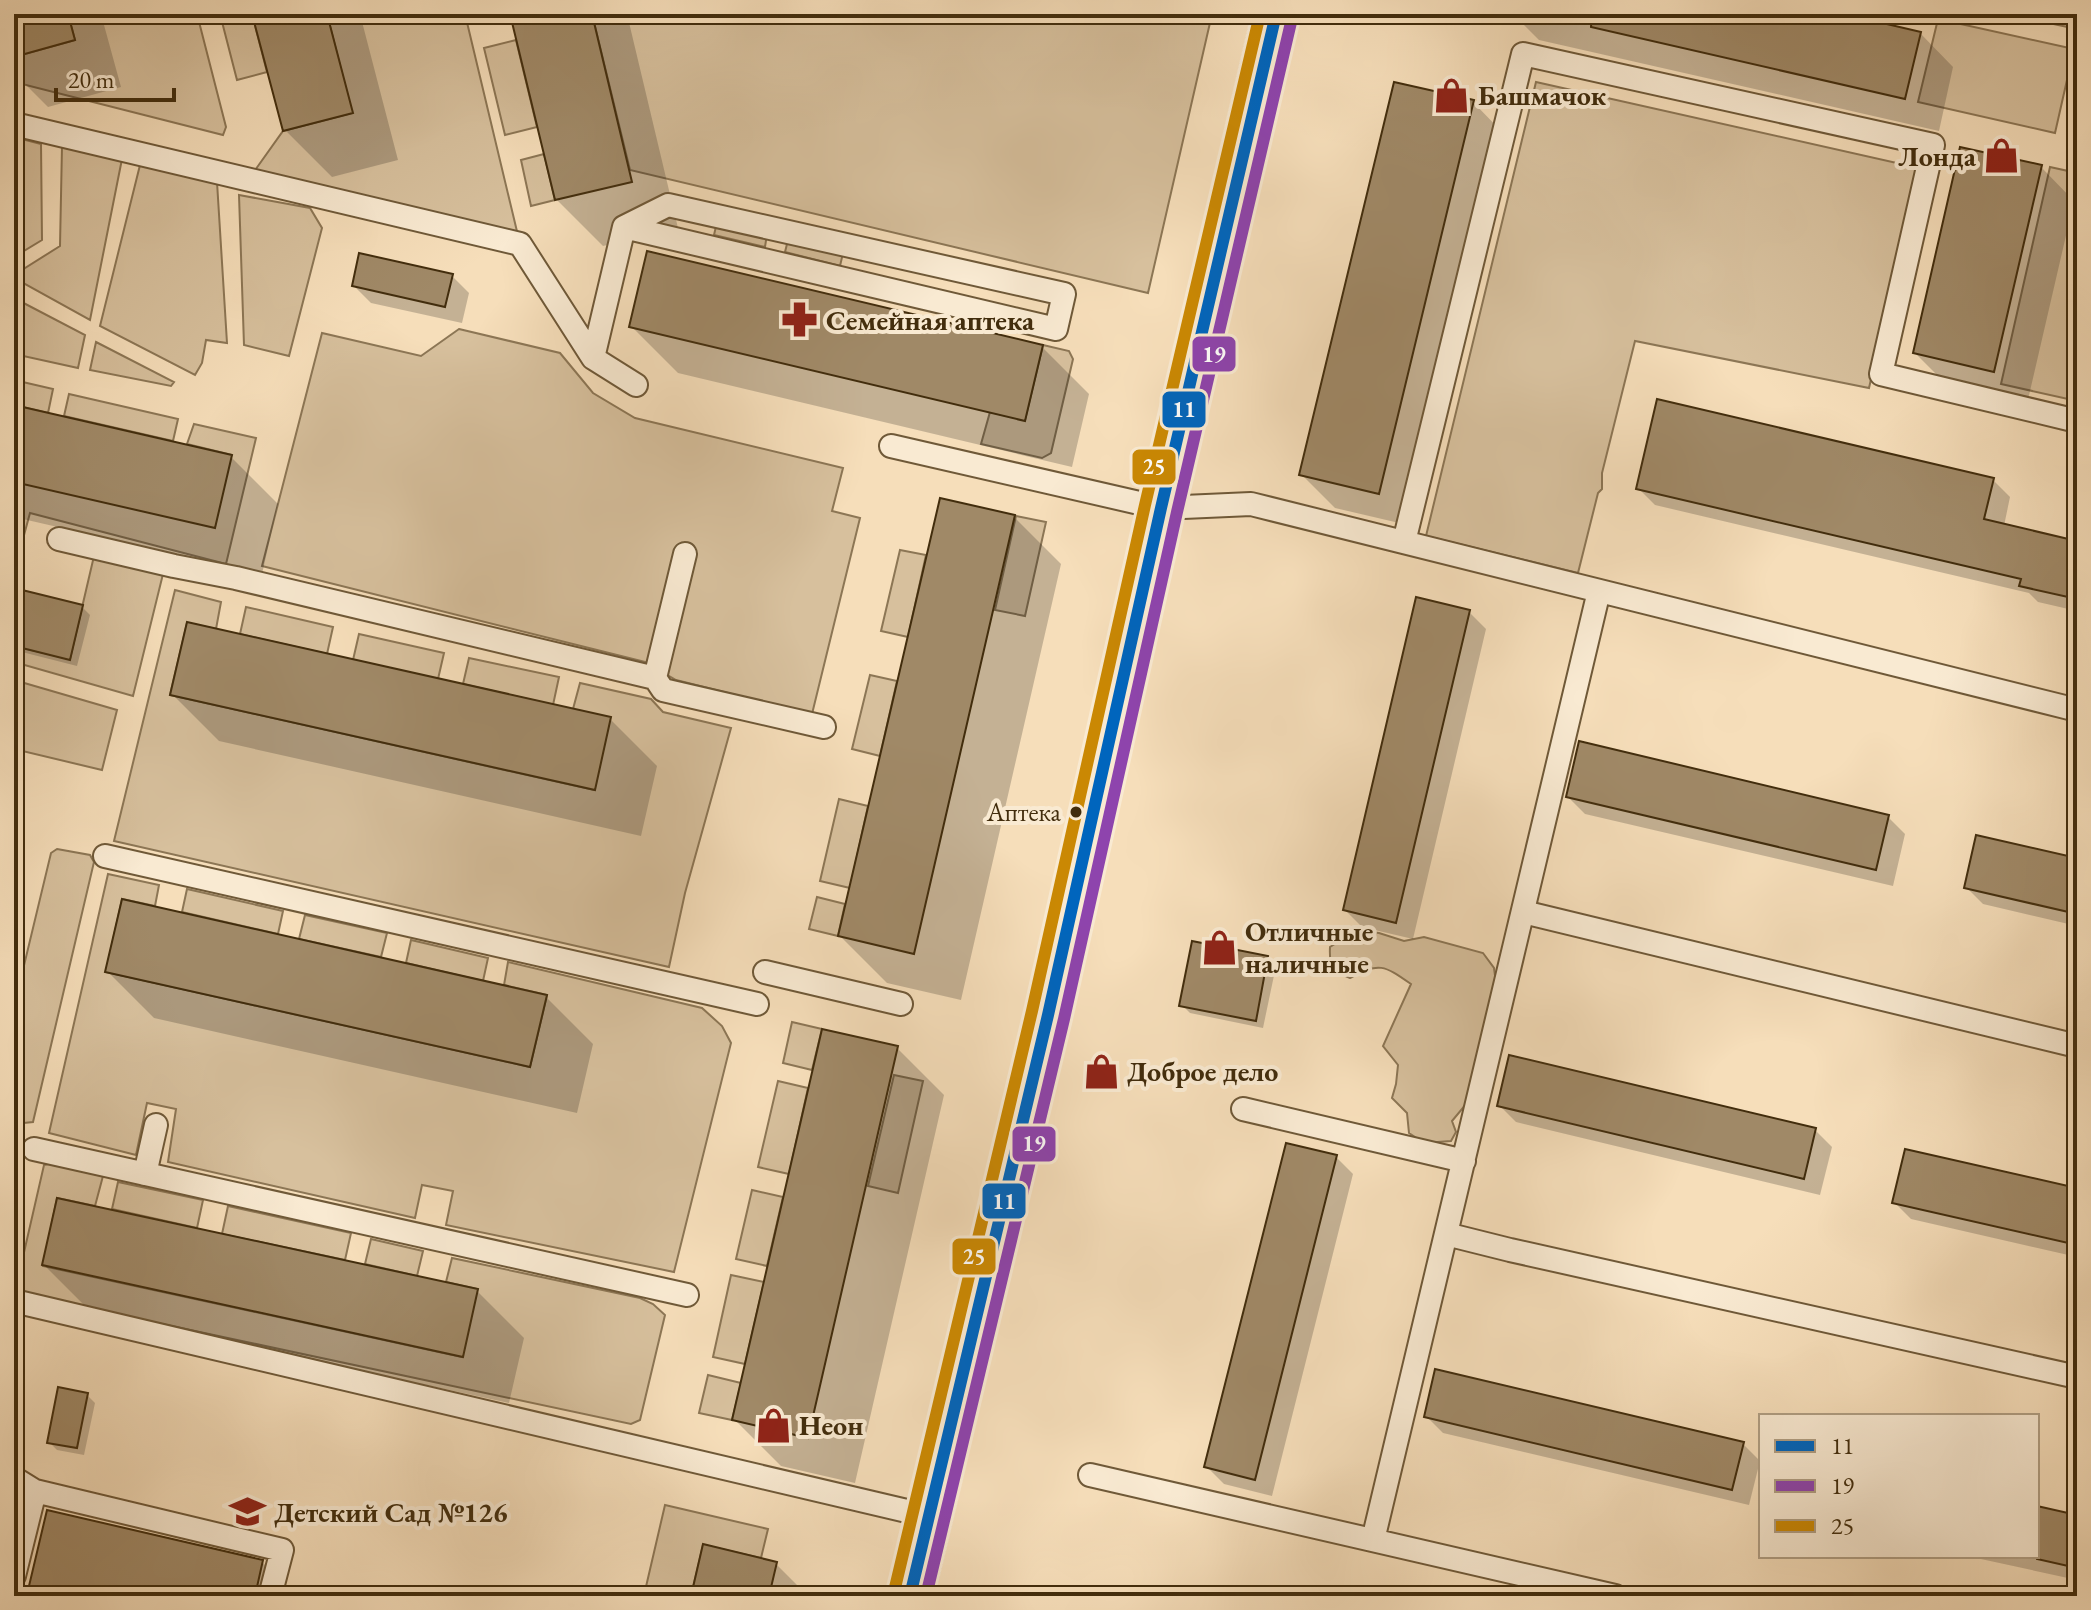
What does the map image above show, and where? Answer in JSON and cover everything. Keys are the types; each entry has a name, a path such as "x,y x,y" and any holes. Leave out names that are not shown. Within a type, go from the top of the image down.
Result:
{"street":[{"path":"910,1596 1048,1015 1161,508 1276,14"}],"lane":[{"path":"1404,542 1523,54 1933,145 1881,374 2077,421"},
{"path":"14,124 520,244 593,358 636,385"},
{"path":"668,205 1064,294 1056,329 624,227 668,205"},
{"path":"593,358 624,227"},
{"path":"891,446 1161,508 1251,504 2077,710"},
{"path":"59,539 251,581 655,678 663,690 824,727"},
{"path":"655,678 685,554"},
{"path":"1373,1540 1599,591"},
{"path":"105,856 757,1004"},
{"path":"1523,912 2077,1046"},
{"path":"765,972 901,1004"},
{"path":"1243,1109 1464,1161"},
{"path":"145,1174 156,1125"},
{"path":"34,1149 687,1295"},
{"path":"1446,1234 2077,1377"},
{"path":"14,1301 928,1516"},
{"path":"1090,1475 1615,1596"},
{"path":"14,1478 35,1491 282,1550 270,1596"},
{"path":"14,1576 35,1491"}],"shaded area":[{"path":"68,14 197,14 226,127 223,135 14,82 14,57 75,40"},
{"path":"220,14 252,14 267,72 237,80"},
{"path":"327,14 465,14 520,244 248,180 283,131 352,113"},
{"path":"592,14 1212,14 1148,293 630,170"},
{"path":"2006,14 2077,14 2077,29"},
{"path":"1938,19 2074,49 2055,133 1918,102"},
{"path":"516,40 537,127 505,135 484,48"},
{"path":"1536,82 1919,168 1869,388 1635,341 1602,473 1602,489 1598,493 1578,573 1426,536"},
{"path":"14,137 41,144 42,240 14,257"},
{"path":"62,146 122,159 90,320 14,278 14,275 60,246"},
{"path":"544,154 555,200 531,206 521,160"},
{"path":"141,161 217,182 227,343 206,340 202,363 195,375 100,326"},
{"path":"2050,167 2068,171 2077,180 2077,401 2001,384"},
{"path":"239,195 310,208 322,228 289,356 244,345"},
{"path":"717,222 767,234 765,247 714,235"},
{"path":"788,240 843,253 840,266 785,252"},
{"path":"14,298 85,335 78,368 14,354"},
{"path":"459,329 560,353 593,393 635,418 843,468 832,511 860,518 812,714 676,680 645,662 262,566 322,333 421,356"},
{"path":"96,342 174,382 171,386 90,370"},
{"path":"1043,345 1069,351 1073,359 1051,453 1042,458 981,444 990,412 1025,420"},
{"path":"14,380 53,389 48,413 14,405"},
{"path":"69,394 178,419 173,441 64,416"},
{"path":"194,424 256,438 226,564 30,513 14,572 14,482 232,455 187,444"},
{"path":"1016,516 1046,522 1025,616 995,610"},
{"path":"900,550 926,555 908,637 881,631"},
{"path":"94,556 163,574 133,696 14,662 14,646 70,659"},
{"path":"175,590 221,602 216,629 187,623 170,695 594,790 573,709 580,683 651,699 663,712 731,728 685,893 669,967 114,841"},
{"path":"246,607 333,627 327,654 240,634"},
{"path":"359,634 444,653 438,679 353,660"},
{"path":"469,658 559,677 553,705 463,684"},
{"path":"870,675 897,681 880,756 852,749"},
{"path":"14,680 117,710 102,770 14,749"},
{"path":"839,799 868,806 850,888 820,881"},
{"path":"57,849 90,855 94,862 33,1122 14,1124 14,1007 51,853"},
{"path":"108,874 159,885 155,906 122,899 106,972 530,1067 547,995 504,985 508,962 702,1008 722,1026 731,1043 674,1272 446,1225 453,1191 422,1185 415,1218 168,1162 176,1109 147,1103 136,1155 49,1133"},
{"path":"187,889 283,911 278,934 182,912"},
{"path":"817,897 845,904 838,936 809,929"},
{"path":"305,915 387,933 381,957 299,939"},
{"path":"1349,929 1379,933 1404,941 1424,937 1483,953 1494,968 1496,983 1467,1103 1452,1121 1456,1132 1451,1141 1424,1143 1409,1133 1407,1113 1392,1098 1398,1065 1383,1046 1411,984 1381,968 1350,978 1335,970 1331,964 1330,947 1344,938"},
{"path":"411,940 488,958 483,981 406,963"},
{"path":"792,1022 822,1029 812,1070 783,1063"},
{"path":"894,1075 923,1081 898,1193 868,1186"},
{"path":"778,1081 808,1088 789,1174 758,1167"},
{"path":"53,1163 103,1176 95,1206 57,1198 43,1266 462,1357 477,1289 446,1282 452,1258 640,1298 665,1315 640,1420 631,1424 26,1295 17,1283 44,1165"},
{"path":"118,1182 203,1200 197,1228 112,1209"},
{"path":"752,1190 783,1197 767,1266 736,1259"},
{"path":"228,1206 351,1233 345,1260 222,1234"},
{"path":"371,1239 423,1251 417,1276 365,1264"},
{"path":"731,1275 764,1282 745,1364 713,1357"},
{"path":"708,1375 741,1383 732,1420 699,1413"},
{"path":"665,1505 768,1529 761,1558 703,1545 691,1596 666,1596 645,1591"}],"building":[{"path":"14,14 68,14 75,40 14,57"},
{"path":"252,14 327,14 353,113 283,131"},
{"path":"510,14 592,14 632,182 555,200"},
{"path":"1592,14 1844,14 1921,32 1905,99 1591,27"},
{"path":"1394,82 1474,100 1379,494 1299,475"},
{"path":"1960,147 2042,165 1994,372 1913,353"},
{"path":"647,251 1043,345 1025,421 629,327"},
{"path":"359,253 453,274 445,307 352,286"},
{"path":"1657,399 1994,478 1984,519 2077,541 2077,599 2019,586 2021,579 1636,489"},
{"path":"14,405 232,455 215,528 14,482"},
{"path":"940,498 1015,515 914,954 838,936"},
{"path":"14,588 83,605 70,660 14,646"},
{"path":"1416,597 1470,610 1396,923 1343,910"},
{"path":"187,622 611,717 595,790 170,695"},
{"path":"1579,741 1889,815 1876,870 1566,797"},
{"path":"1976,835 2077,858 2077,914 1964,888"},
{"path":"122,899 547,995 530,1067 105,972"},
{"path":"1192,941 1268,956 1256,1021 1179,1006"},
{"path":"822,1029 898,1046 808,1438 732,1420"},
{"path":"1509,1055 1816,1128 1804,1179 1497,1106"},
{"path":"1286,1143 1337,1155 1255,1480 1204,1467"},
{"path":"1905,1149 2077,1188 2077,1245 1892,1203"},
{"path":"57,1198 478,1289 463,1357 42,1265"},
{"path":"1435,1369 1744,1442 1732,1490 1424,1417"},
{"path":"58,1387 88,1393 77,1448 47,1443"},
{"path":"2039,1506 2077,1515 2077,1568 2037,1559"},
{"path":"47,1510 263,1560 255,1596 70,1596 29,1586"},
{"path":"703,1544 777,1562 769,1596 691,1596"}],"transit line":[{"name":"25","path":"894,1592 1032,1011 1145,505 1260,14"},
{"name":"11","path":"910,1596 1048,1015 1161,508 1276,14"},
{"name":"19","path":"926,1596 1064,1019 1177,512 1292,18"}],"place":[{"name":"Башмачок","path":"1452,95"},
{"name":"Лонда","path":"2002,156"},
{"name":"Семейная аптека","path":"800,320"},
{"name":"Аптека","path":"1076,812"},
{"name":"Отличные наличные","path":"1219,947"},
{"name":"Доброе дело","path":"1101,1071"},
{"name":"Неон","path":"773,1425"},
{"name":"Детский Сад №126","path":"248,1512"}]}
